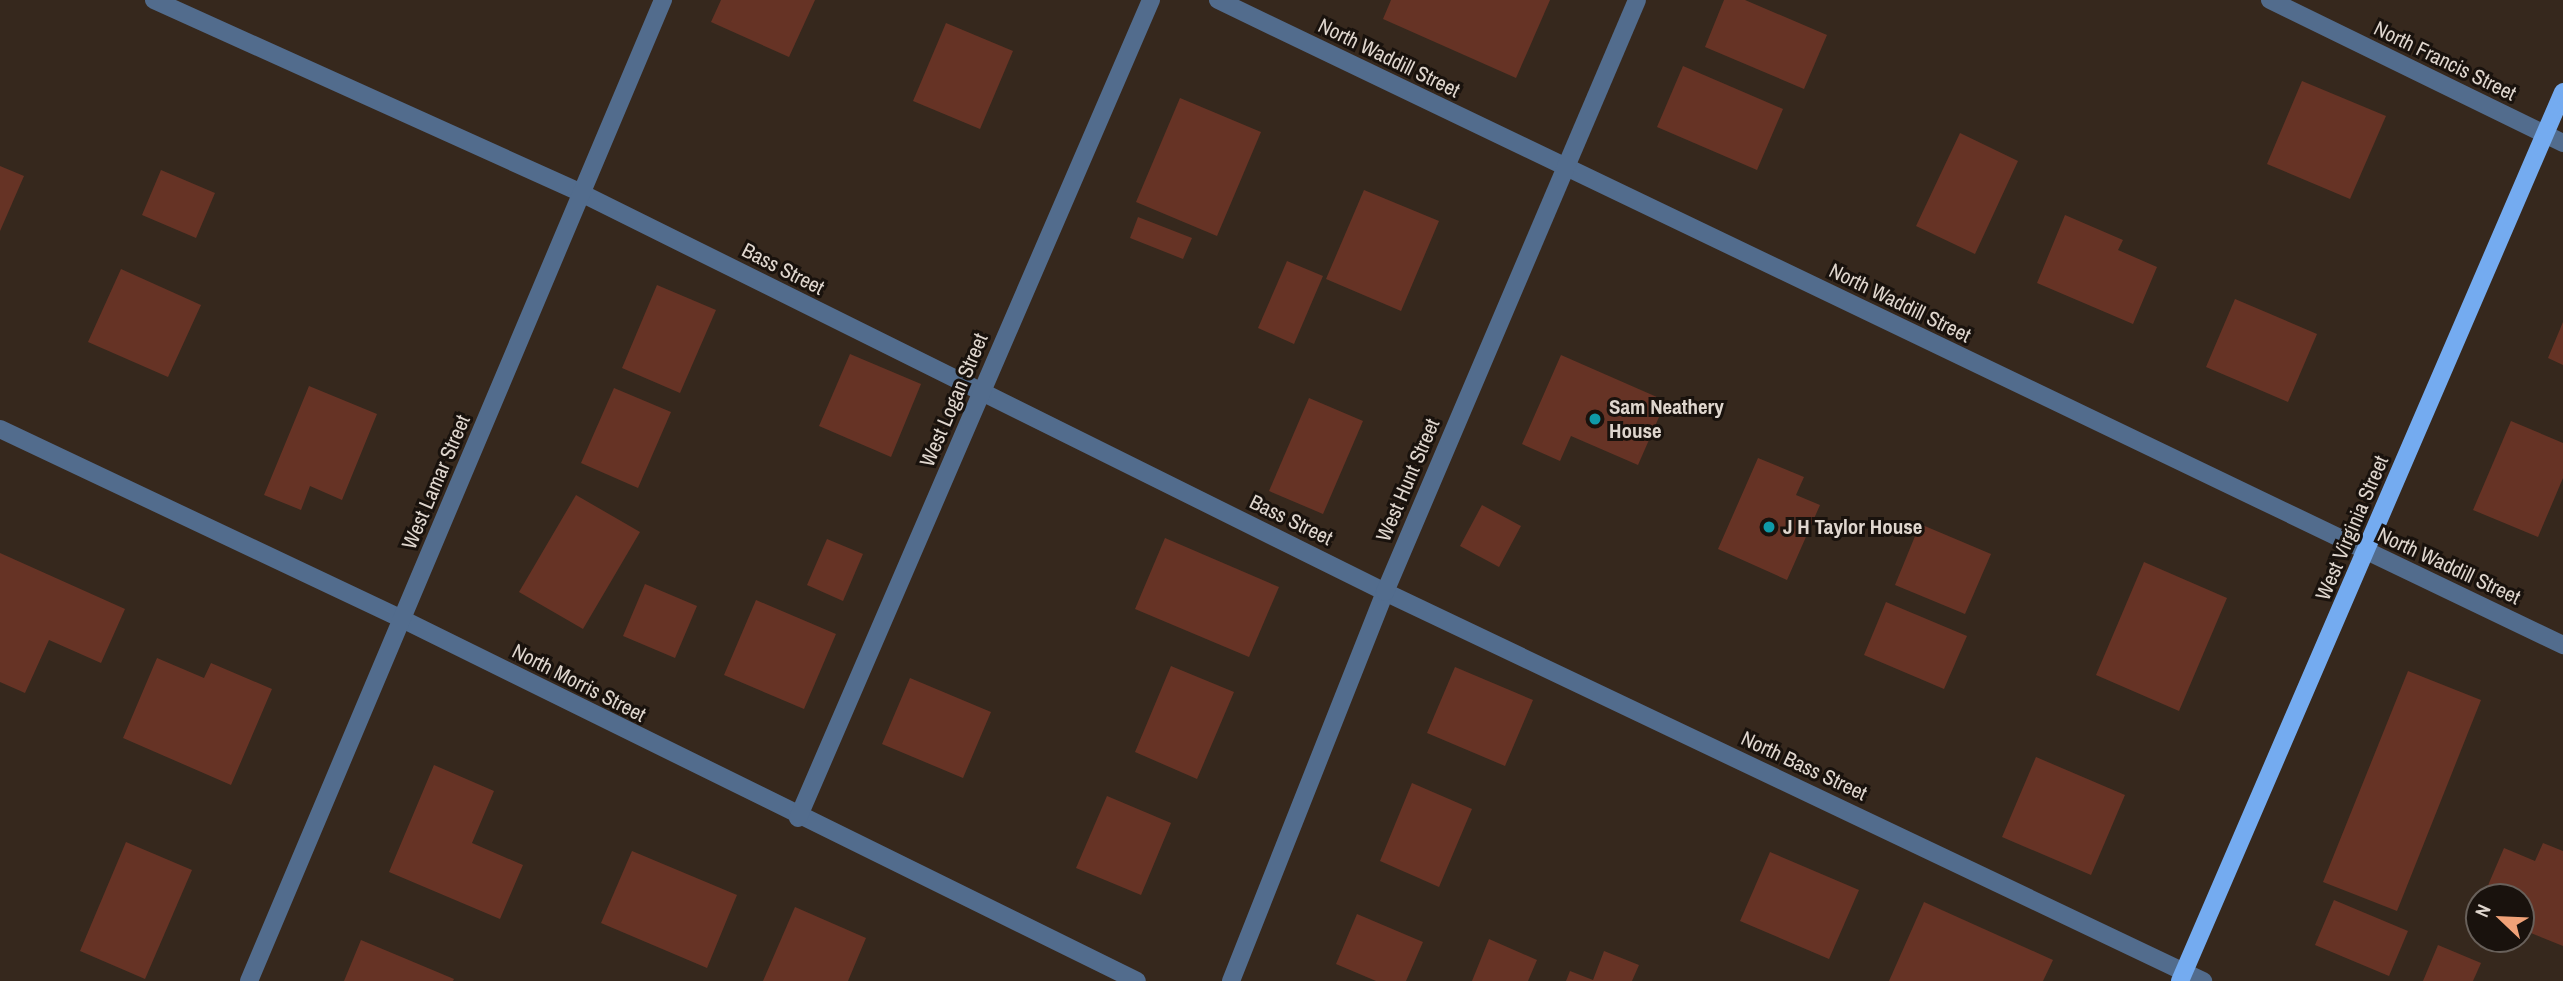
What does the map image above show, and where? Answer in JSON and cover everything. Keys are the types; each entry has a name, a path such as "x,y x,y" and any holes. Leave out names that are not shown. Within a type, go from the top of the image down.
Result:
{"main road":[{"name":"West Virginia Street","path":"2182,976 2563,92"}],"street":[{"name":"Bass Street","path":"154,0 583,194 1385,592"},
{"name":"West Lamar Street","path":"249,981 663,0"},
{"name":"West Logan Street","path":"798,818 1151,0"},
{"name":"North Waddill Street","path":"1219,0 1566,169 2563,645"},
{"name":"West Hunt Street","path":"1231,981 1385,592 1637,0"},
{"name":"North Francis Street","path":"2270,0 2563,143"},
{"name":"North Morris Street","path":"0,429 402,619 798,818 1137,981"},
{"name":"North Bass Street","path":"1385,592 2182,976 2203,981"}],"building":[{"path":"721,0 815,0 789,57 711,22"},
{"path":"1391,0 1550,0 1516,78 1383,19"},
{"path":"1724,0 1745,0 1827,35 1804,89 1705,47"},
{"path":"946,23 1013,51 980,129 913,101"},
{"path":"1683,66 1783,109 1757,170 1657,127"},
{"path":"2302,81 2386,116 2350,199 2267,164"},
{"path":"1180,98 1261,132 1217,236 1136,202"},
{"path":"1960,133 2018,161 1975,254 1916,226"},
{"path":"0,166 24,176 0,231"},
{"path":"161,170 215,193 196,238 142,215"},
{"path":"1364,190 1439,221 1401,311 1326,279"},
{"path":"2065,215 2123,240 2118,250 2157,267 2133,324 2037,283"},
{"path":"1138,217 1192,238 1183,259 1130,238"},
{"path":"1287,261 1323,276 1294,344 1258,328"},
{"path":"121,269 201,305 168,377 88,342"},
{"path":"657,285 716,310 680,393 622,368"},
{"path":"2235,299 2317,334 2288,402 2206,367"},
{"path":"2563,322 2563,365 2548,358"},
{"path":"850,354 921,384 891,457 819,426"},
{"name":"Sam Neathery House","path":"1561,355 1666,401 1638,465 1571,436 1560,461 1522,444"},
{"path":"309,386 377,414 342,500 310,486 301,510 264,495"},
{"path":"614,388 671,412 638,488 581,463"},
{"path":"1309,398 1363,421 1323,514 1269,491"},
{"path":"2511,421 2563,443 2563,478 2538,537 2473,510"},
{"name":"J H Taylor House","path":"1758,458 1804,477 1796,495 1820,505 1787,580 1718,549"},
{"path":"576,495 640,532 583,629 519,592"},
{"path":"1482,505 1521,526 1499,567 1460,546"},
{"path":"1920,524 1991,554 1965,614 1895,585"},
{"path":"1165,538 1279,587 1249,657 1135,609"},
{"path":"827,539 863,554 843,601 807,585"},
{"path":"0,553 125,609 101,663 49,640 25,693 0,682"},
{"path":"2144,562 2227,598 2179,711 2096,675"},
{"path":"645,584 697,606 675,658 623,636"},
{"path":"756,600 836,634 804,709 724,675"},
{"path":"1886,602 1967,636 1944,689 1864,655"},
{"path":"157,658 204,678 211,663 272,689 231,785 123,738"},
{"path":"1171,666 1234,692 1197,779 1135,752"},
{"path":"1455,667 1533,700 1505,766 1427,733"},
{"path":"2408,671 2481,700 2397,911 2323,882"},
{"path":"910,678 991,712 963,778 882,744"},
{"path":"2036,757 2125,795 2091,875 2002,837"},
{"path":"434,765 494,791 472,843 523,865 500,919 389,872"},
{"path":"1412,783 1472,809 1439,887 1380,861"},
{"path":"1107,796 1171,823 1141,895 1076,868"},
{"path":"126,842 192,870 145,979 80,951"},
{"path":"2543,843 2563,851 2563,946 2535,935 2535,883 2489,883 2504,848 2535,861"},
{"path":"632,851 737,895 707,968 601,923"},
{"path":"1770,852 1859,890 1829,959 1740,921"},
{"path":"2334,900 2408,931 2389,976 2315,945"},
{"path":"1924,902 2053,960 2043,981 1889,981"},
{"path":"795,907 866,938 848,981 763,981"},
{"path":"1357,914 1423,942 1406,981 1376,981 1336,964"},
{"path":"1489,939 1537,960 1528,981 1472,981"},
{"path":"361,940 454,979 344,981"},
{"path":"2438,945 2481,963 2473,981 2423,981"},
{"path":"1604,951 1639,965 1632,981 1566,981 1570,971 1593,980"}],"place":[{"name":"Sam Neathery House","path":"1595,419"},
{"name":"J H Taylor House","path":"1769,527"}]}
